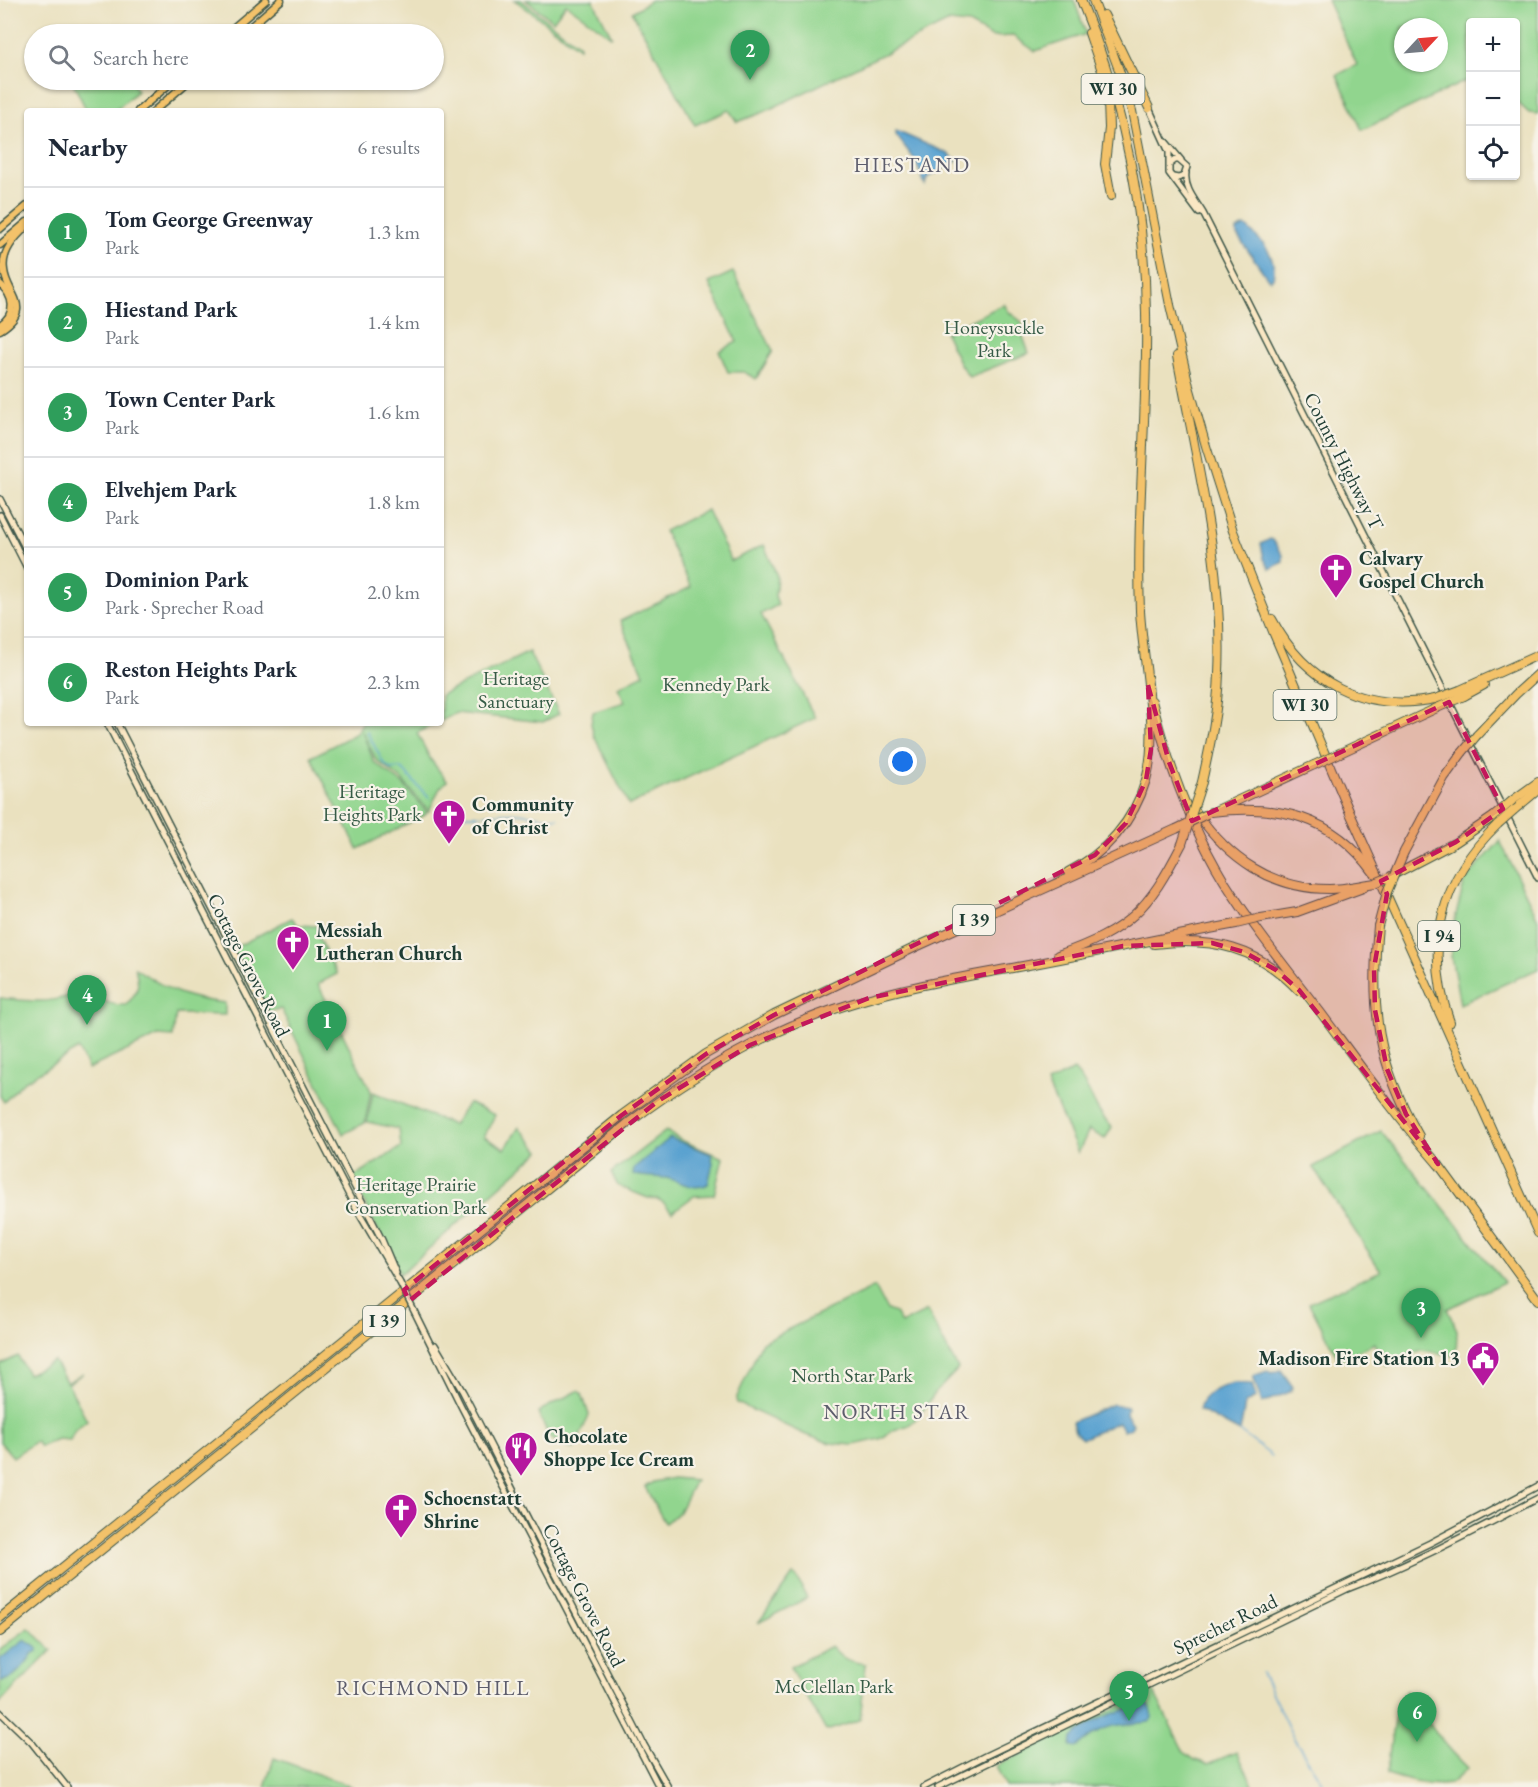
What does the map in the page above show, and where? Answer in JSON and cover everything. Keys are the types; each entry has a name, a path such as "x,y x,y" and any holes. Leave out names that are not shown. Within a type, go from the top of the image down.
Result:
{"highway":[{"name":"WI 30","path":"1079,0 1112,85 1138,203 1146,303 1140,601 1148,685 1169,762 1193,823 1224,880 1349,1051 1438,1164"},
{"path":"1079,0 1107,90 1109,128 1105,164 1111,196"},
{"name":"WI 30","path":"1095,0 1132,111 1170,305 1197,417 1229,518 1274,634 1385,890 1463,1061"},
{"path":"1095,0 1149,108"},
{"path":"1031,964 1090,943 1127,922 1158,888 1182,844 1202,782 1212,740 1218,689 1219,615 1212,550 1170,305"},
{"path":"1229,518 1272,618 1285,642 1305,665 1330,684 1358,696 1392,702 1417,702 1462,693"},
{"name":"I 39","path":"0,1618 306,1368 650,1093 733,1037 916,947 1437,708 1462,693 1538,656"},
{"path":"1538,674 1516,694 1462,753 1444,778 1404,852 1388,892 1378,926 1374,988 1382,1048 1390,1077 1406,1114 1438,1164 1538,1300"},
{"path":"916,947 1076,868 1095,855 1117,834 1134,810 1141,795 1149,765 1151,729 1148,685"},
{"path":"1169,762 1189,801 1206,827 1229,851 1250,868 1277,880 1302,887 1329,889 1375,883"},
{"name":"I 39","path":"0,1632 627,1124 687,1081 750,1045 846,1004 920,986 1297,912 1375,883 1428,858 1495,821 1513,800 1538,782"},
{"name":"I 94","path":"1538,790 1514,810 1495,821 1458,874 1444,907 1437,967 1441,993 1463,1061 1538,1233"},
{"path":"1209,813 1263,809 1291,814 1312,822 1331,831 1359,854 1385,890"},
{"path":"1123,946 1201,942 1222,945 1253,956 1290,981 1349,1051"}],"main road":[{"path":"238,24 266,0"},
{"path":"253,24 281,0"},
{"path":"141,108 162,90"},
{"path":"157,108 178,90"},
{"path":"1149,108 1170,154 1168,171 1173,177 1180,178 1186,173 1187,166 1166,142"},
{"path":"1170,164 1175,160 1181,160"},
{"name":"County Highway T","path":"1186,173 1187,186 1538,878"},
{"name":"County Highway T","path":"1173,177 1204,218"},
{"path":"0,224 24,207"},
{"path":"0,229 24,208"},
{"path":"0,245 24,226"},
{"path":"0,330 12,320 17,306 3,268 5,255 24,228"},
{"path":"0,284 9,294 12,304 8,318 0,325"},
{"path":"0,499 24,544"},
{"path":"0,515 24,562"},
{"name":"Cottage Grove Road","path":"109,726 354,1205 400,1283"},
{"name":"Cottage Grove Road","path":"119,726 382,1240 415,1313 463,1392 668,1787"},
{"name":"Cottage Grove Road","path":"421,1323 461,1406 659,1787"},
{"name":"Sprecher Road","path":"924,1787 1430,1543 1538,1486"},
{"name":"Sprecher Road","path":"938,1787 1347,1589 1434,1551 1538,1498"},
{"path":"0,1712 38,1749 67,1787"}],"highlighted area":[{"path":"1148,685 1169,762 1192,821 1449,702 1503,809 1456,842 1381,881 1387,894 1374,968 1375,1010 1387,1069 1406,1114 1438,1164 1299,990 1276,970 1244,952 1212,943 1123,946 869,998 750,1045 658,1101 409,1301 404,1290 622,1115 706,1054 774,1015 1095,855 1126,823 1146,780 1151,749"}],"green space":[{"path":"515,0 521,0 579,45 579,48"},
{"path":"526,0 593,0 612,37 566,4 553,21"},
{"path":"651,0 1074,0 1086,34 1035,51 1013,36 992,37 969,24 949,22 764,112 737,122 729,110 695,125 632,12"},
{"path":"1327,0 1538,0 1538,114 1529,113 1520,105 1520,18 1466,18 1466,81 1362,130 1337,75 1357,65"},
{"path":"76,90 137,91 118,108 86,108"},
{"path":"733,272 773,351 756,379 744,372 728,372 719,351 737,342 709,283"},
{"name":"Honeysuckle Park","path":"1004,304 1009,312 1022,322 1022,334 1029,353 969,377 945,333"},
{"name":"Kennedy Park","path":"707,510 731,561 764,545 777,576 775,596 778,605 761,614 815,718 629,805 594,736 591,724 593,712 625,702 618,687 644,674 620,621 691,587 664,531"},
{"name":"Heritage Sanctuary","path":"529,652 559,714 543,722 456,713 444,719 444,694"},
{"name":"Heritage Heights Park","path":"360,726 430,726 417,733 431,760 447,781 440,788 429,811 401,779 376,760 362,731 374,762 403,784 427,812 358,849 311,757 357,733"},
{"path":"1500,841 1538,919 1538,969 1460,1004 1451,956 1454,923 1465,880"},
{"path":"292,918 298,925 317,926 319,939 337,974 318,984 371,1091 365,1123 343,1134 281,1009 264,1012 232,949"},
{"path":"135,968 157,982 187,996 225,1003 225,1015 176,1014 173,1037 158,1036 88,1069 78,1049 23,1082 4,1102 0,1096 0,998 55,1000 87,988 105,1001 126,1005 134,996 137,988 138,979"},
{"path":"1074,1070 1085,1084 1100,1113 1112,1127 1105,1139 1089,1130 1078,1153 1047,1083"},
{"name":"Heritage Prairie Conservation Park","path":"373,1092 453,1125 468,1103 495,1115 484,1137 505,1149 519,1127 540,1151 400,1274 352,1178 401,1147 399,1129 367,1122"},
{"path":"666,1131 723,1158 714,1195 694,1196 672,1212 657,1199 648,1198 618,1186 611,1173"},
{"path":"1381,1131 1504,1282 1447,1309 1457,1330 1456,1356 1421,1350 1387,1366 1375,1343 1339,1360 1309,1303 1381,1271 1313,1167"},
{"name":"North Star Park","path":"875,1287 887,1310 895,1313 901,1324 927,1311 958,1369 909,1425 894,1430 880,1439 853,1445 830,1443 806,1435 737,1403 736,1399 762,1342"},
{"path":"18,1356 28,1374 54,1361 67,1383 83,1373 68,1384 87,1420 75,1430 70,1440 57,1439 40,1447 36,1441 13,1457 0,1442 0,1365"},
{"path":"578,1391 582,1394 589,1415 575,1448 572,1449 550,1438 538,1413"},
{"path":"673,1478 695,1480 679,1512 665,1523 645,1487 653,1482"},
{"path":"793,1575 796,1576 807,1598 758,1623"},
{"path":"29,1628 52,1650 0,1703 0,1649"},
{"name":"McClellan Park","path":"831,1646 846,1659 866,1664 860,1720 826,1731 790,1667"},
{"path":"1153,1690 1184,1752 1195,1760 1208,1764 1237,1752 1254,1787 1006,1787 996,1766"},
{"path":"1406,1691 1450,1750 1468,1768 1450,1784 1426,1784 1387,1774 1395,1718 1401,1698"},
{"path":"274,1758 353,1787 265,1787"}],"water":[{"path":"896,131 947,153 957,161 928,177 925,185 915,160 896,135"},
{"path":"1245,226 1271,255 1274,270 1273,278 1270,280 1237,235 1237,230"},
{"path":"1270,539 1283,555 1283,562 1270,569 1264,559 1261,544"},
{"path":"670,1138 711,1154 713,1163 708,1184 698,1187 666,1178 633,1174 634,1168"},
{"path":"1281,1370 1293,1387 1290,1392 1262,1403 1253,1376 1267,1371 1273,1373"},
{"path":"1234,1383 1252,1384 1256,1397 1245,1404 1240,1432 1199,1410 1207,1395"},
{"path":"1113,1404 1127,1407 1126,1414 1133,1424 1131,1428 1123,1431 1118,1422 1082,1438 1075,1432 1072,1422"},
{"path":"25,1640 38,1651 33,1653 14,1675 0,1681 0,1659"},
{"path":"1141,1702 1146,1702 1151,1709 1153,1718 1149,1722 1103,1729 1077,1747 1071,1746 1072,1738 1089,1725"}],"waterway":[{"path":"367,732 383,762 390,769 403,770 430,799"},
{"path":"441,810 459,815 516,813 558,818"},
{"path":"1240,1432 1272,1456"},
{"path":"1262,1673 1293,1737 1322,1782"}],"place":[{"name":"Hiestand Park","path":"750,80"},
{"name":"Calvary Gospel Church","path":"1336,599"},
{"name":"Community of Christ","path":"449,845"},
{"name":"Messiah Lutheran Church","path":"293,971"},
{"name":"Elvehjem Park","path":"87,1025"},
{"name":"Tom George Greenway","path":"327,1051"},
{"name":"Town Center Park","path":"1421,1338"},
{"name":"Madison Fire Station 13","path":"1483,1387"},
{"name":"Chocolate Shoppe Ice Cream","path":"521,1477"},
{"name":"Schoenstatt Shrine","path":"401,1539"},
{"name":"Dominion Park","path":"1129,1721"},
{"name":"Reston Heights Park","path":"1417,1742"}],"district":[{"name":"HIESTAND","path":"912,165"},
{"name":"NORTH STAR","path":"897,1412"},
{"name":"RICHMOND HILL","path":"433,1688"}]}
